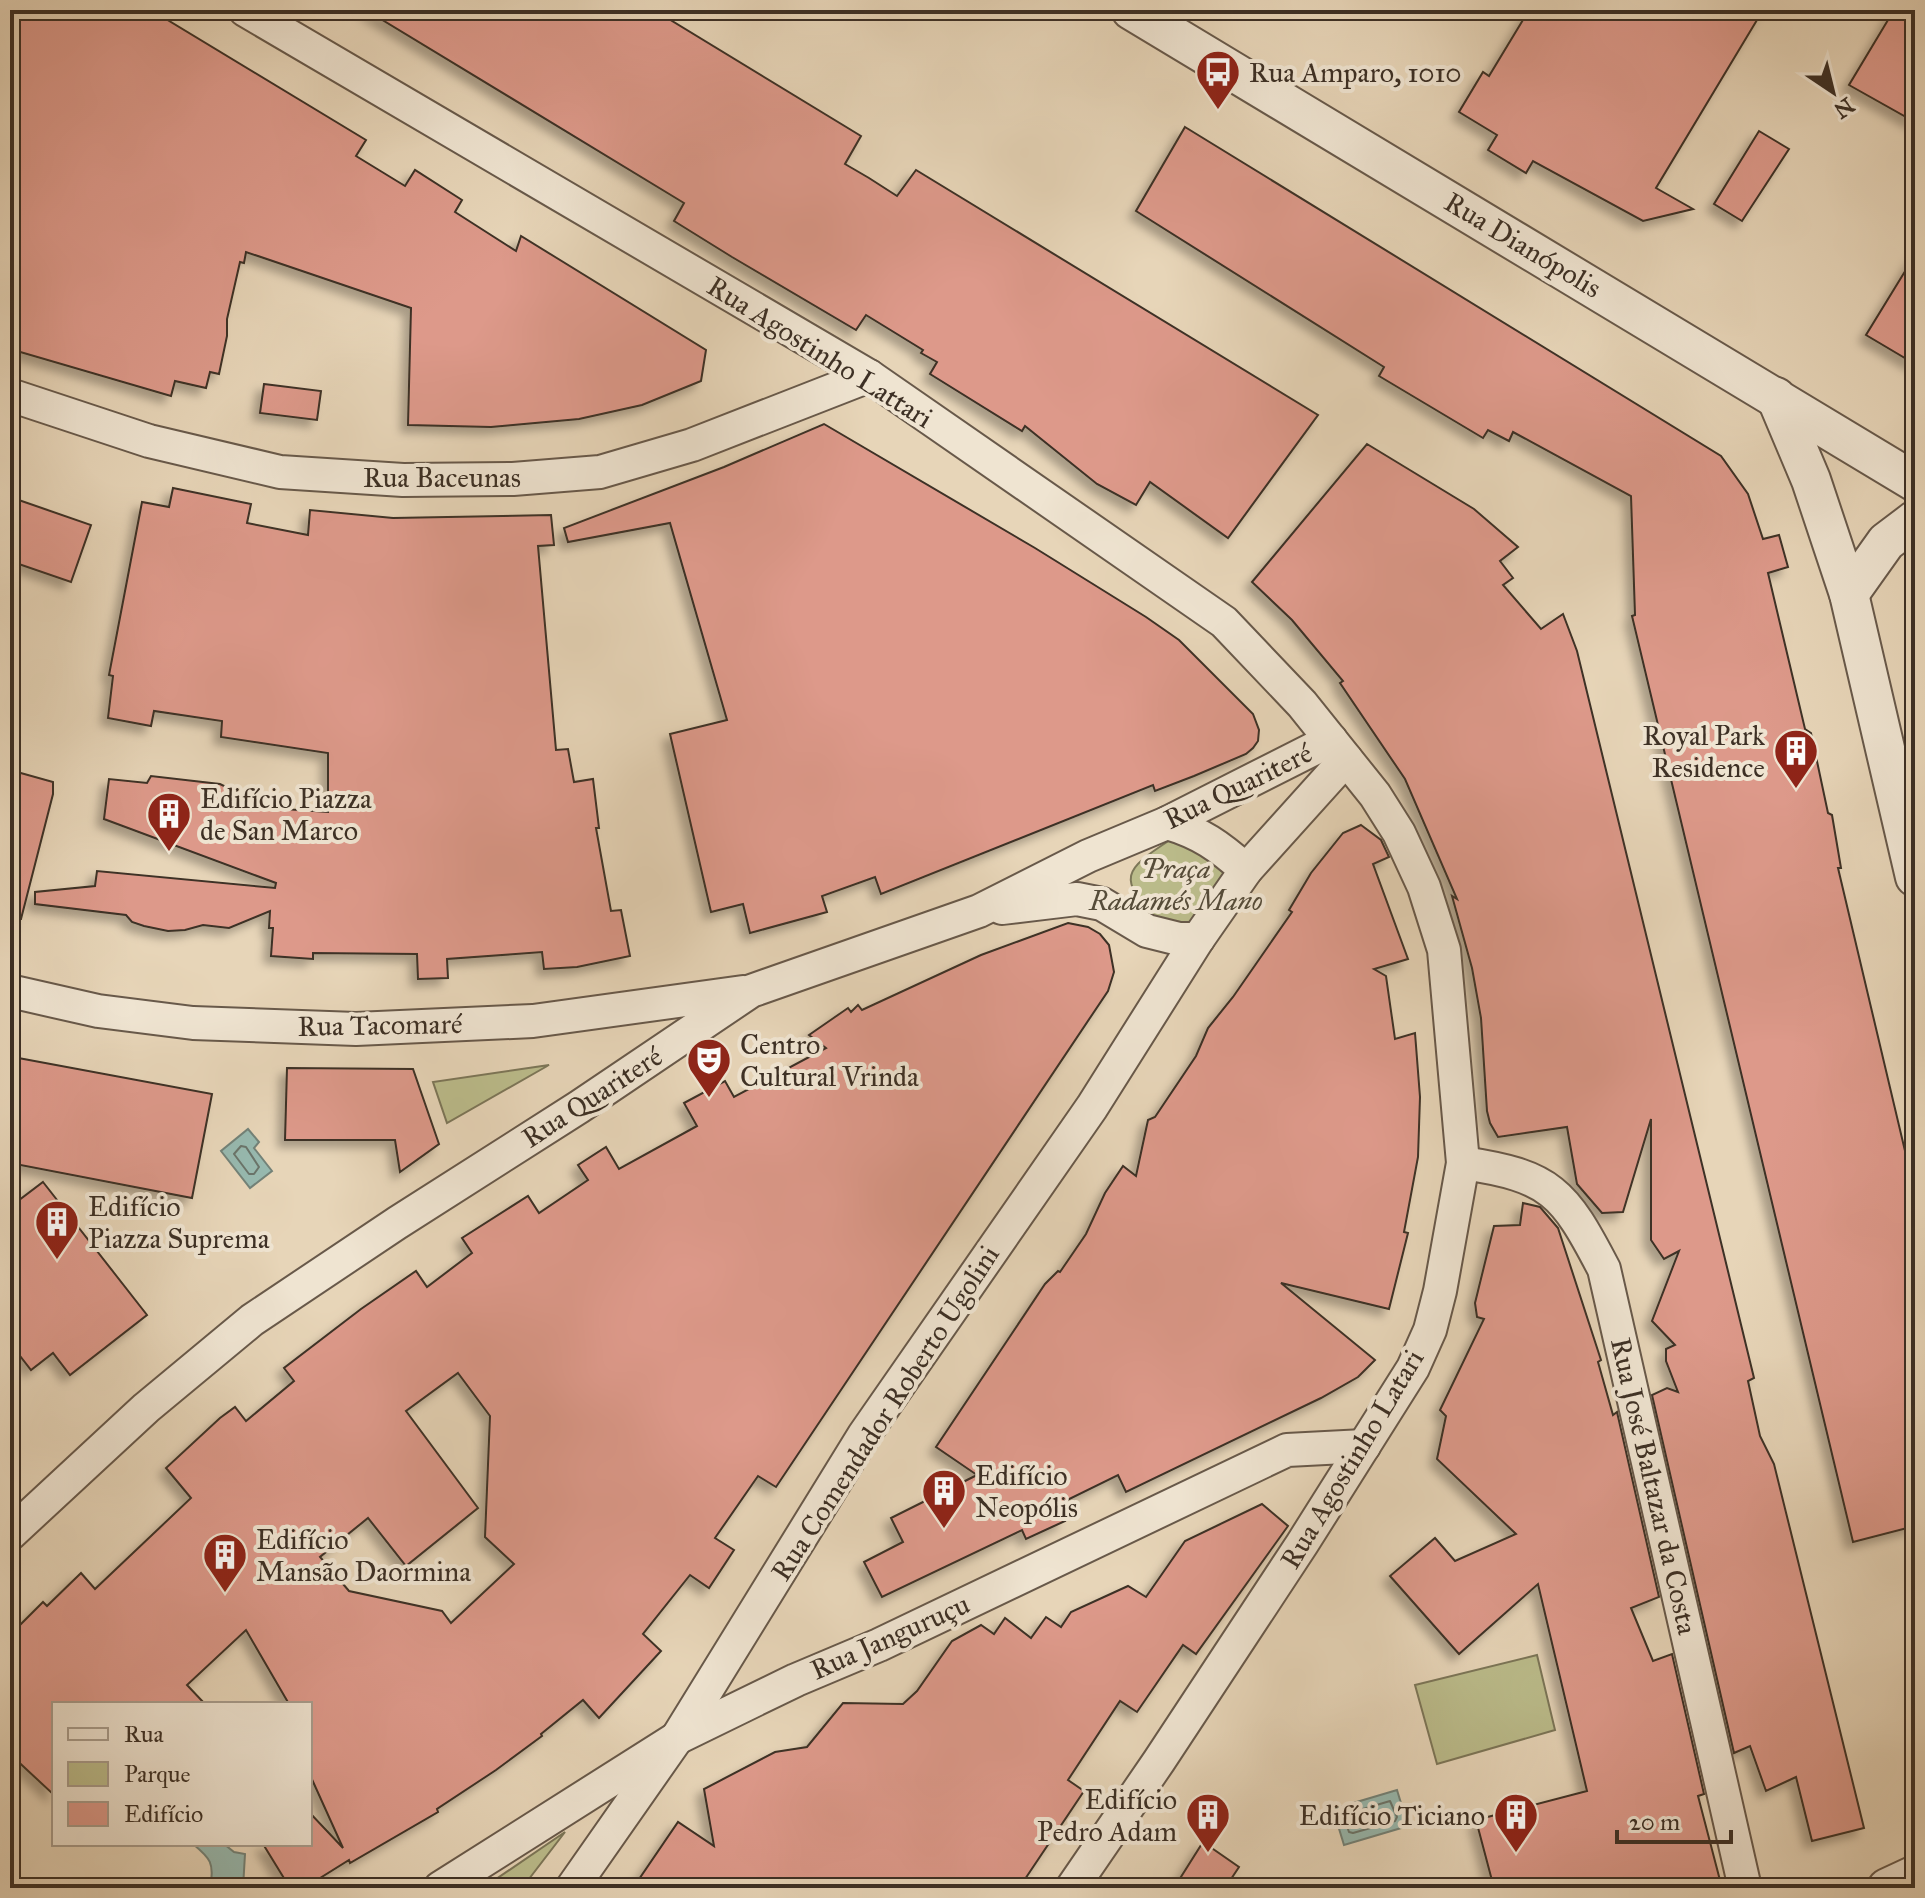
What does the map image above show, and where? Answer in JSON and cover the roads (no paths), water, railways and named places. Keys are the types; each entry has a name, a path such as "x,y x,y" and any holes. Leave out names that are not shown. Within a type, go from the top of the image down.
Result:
{"street":[{"name":"Rua Agostinho Lattari","path":"245,10 869,376 1224,622 1267,665 1338,749"},
{"name":"Rua Dianópolis","path":"1131,10 1915,482"},
{"name":"Rua Baceunas","path":"10,395 149,441 280,472 403,480 513,479 600,472 692,445 869,376"},
{"path":"1776,397 1811,480 1849,594 1915,877"},
{"path":"1849,594 1886,542 1915,520"},
{"name":"Rua Quariteré","path":"10,1532 146,1408 252,1320 751,991 979,911 1088,856 1338,749"},
{"name":"Rua Comendador Roberto Ugolini","path":"572,1888 677,1738 864,1435 1092,1107 1198,939 1338,749"},
{"name":"Rua Agostinho Latari","path":"1072,1888 1159,1761 1413,1368 1430,1330 1440,1291 1463,1163 1444,950 1424,887 1399,833 1375,795 1338,749"},
{"path":"1167,823 1195,831 1246,870"},
{"path":"979,911 1077,899 1102,904 1147,931 1179,939 1198,939"},
{"name":"Rua Tacomaré","path":"10,991 98,1011 193,1023 356,1029 533,1021 751,991"},
{"name":"Rua José Baltazar da Costa","path":"1463,1163 1515,1173 1547,1187 1572,1210 1604,1269 1745,1888"},
{"name":"Rua Janguruçu","path":"440,1888 677,1738 1287,1450 1364,1446"},
{"path":"1887,1888 1915,1875"}],"water":[{"path":"248,1129 259,1142 254,1148 272,1171 250,1188 221,1151"},
{"path":"1397,1790 1408,1826 1344,1845 1333,1809"},
{"path":"195,1846 226,1846 234,1852 245,1854 243,1888 210,1888 212,1873 204,1853"}],"place":[{"name":"Rua Amparo, 1010","path":"1218,111"},
{"name":"Royal Park Residence","path":"1796,790"},
{"name":"Edifício Piazza de San Marco","path":"169,853"},
{"name":"Centro Cultural Vrinda","path":"709,1099"},
{"name":"Edifício Piazza Suprema","path":"57,1261"},
{"name":"Edifício Neopólis","path":"944,1530"},
{"name":"Edifício Mansão Daormina","path":"225,1594"},
{"name":"Edifício Pedro Adam","path":"1208,1854"},
{"name":"Edifício Ticiano","path":"1516,1854"}],"park label":[{"name":"Praça Radamés Mano","path":"1176,884"}]}
